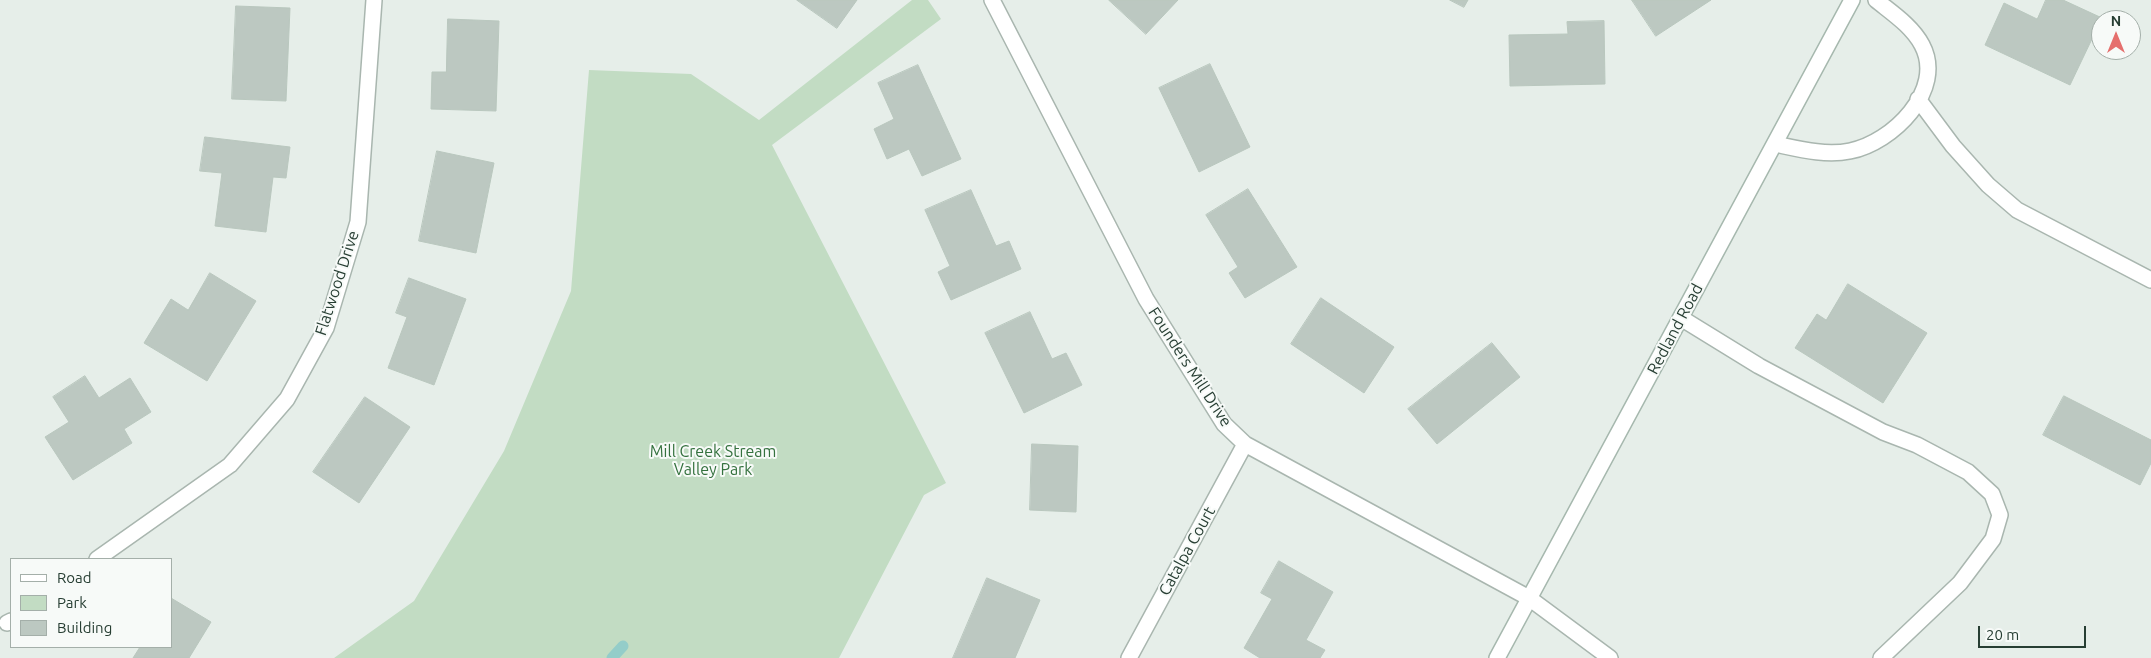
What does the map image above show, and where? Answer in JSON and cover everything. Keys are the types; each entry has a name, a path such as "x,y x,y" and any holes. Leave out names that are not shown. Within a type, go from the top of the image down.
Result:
{"street":[{"name":"Flatwood Drive","path":"98,558 230,464 287,399 326,328 358,222 374,0"},
{"name":"Founders Mill Drive","path":"992,0 1146,299 1224,424 1245,444 1529,598 1610,658"},
{"name":"Redland Road","path":"1497,658 1852,0"},
{"path":"1774,144 1822,153 1851,151 1874,143 1896,129 1911,113 1926,86 1929,68 1922,46 1904,22 1876,0"},
{"path":"1918,99 1953,146 1988,185 2017,210 2151,280"},
{"path":"1681,318 1759,366 1883,432 1917,445 1968,472 1992,494 2000,514 1993,539 1960,583 1881,658"},
{"name":"Catalpa Court","path":"1129,658 1245,444"}],"green space":[{"name":"Mill Creek Stream Valley Park","path":"912,0 928,0 941,19 772,145 946,483 924,495 839,658 334,658 414,601 504,451 571,291 589,70 691,74 759,120"}],"building":[{"path":"797,0 857,0 837,28"},
{"path":"1109,0 1178,0 1146,34"},
{"path":"1450,0 1468,0 1464,7"},
{"path":"1632,0 1711,0 1656,36"},
{"path":"2046,0 2063,0 2091,13 2091,41 2070,85 1985,45 2004,3 2037,19"},
{"path":"236,6 290,8 286,101 232,99"},
{"path":"448,19 499,21 496,111 431,109 432,72 446,72"},
{"path":"1604,21 1605,84 1510,86 1509,35 1568,34 1567,22"},
{"path":"1210,64 1250,147 1199,172 1159,88"},
{"path":"918,65 961,159 922,176 909,149 887,159 874,129 894,119 878,83"},
{"path":"205,137 290,147 286,178 273,177 266,232 215,226 222,173 200,171"},
{"path":"437,151 494,163 476,253 419,241"},
{"path":"1248,189 1297,267 1245,298 1229,273 1238,267 1206,215"},
{"path":"971,190 996,246 1009,241 1021,269 951,300 938,272 950,266 925,210"},
{"path":"210,273 256,301 207,381 144,343 171,299 188,310"},
{"path":"409,278 466,299 434,385 388,368 407,317 396,313"},
{"path":"1848,284 1927,333 1883,403 1795,348 1817,314 1826,320"},
{"path":"1321,298 1394,347 1364,393 1291,344"},
{"path":"1030,312 1052,359 1066,353 1082,385 1024,413 985,333"},
{"path":"1492,343 1520,377 1437,444 1408,409"},
{"path":"85,376 99,398 130,378 151,412 124,429 132,443 73,480 45,437 69,422 53,397"},
{"path":"2064,396 2151,440 2151,463 2140,485 2043,435"},
{"path":"365,397 410,427 359,503 313,472"},
{"path":"1032,444 1078,446 1076,512 1030,510"},
{"path":"1279,561 1333,592 1306,640 1325,650 1320,658 1260,658 1244,648 1272,599 1261,593"},
{"path":"987,578 1040,600 1015,658 953,658"},
{"path":"172,599 211,622 189,658 133,658 139,648 172,648"}],"waterway":[{"path":"612,658 623,646"}]}
